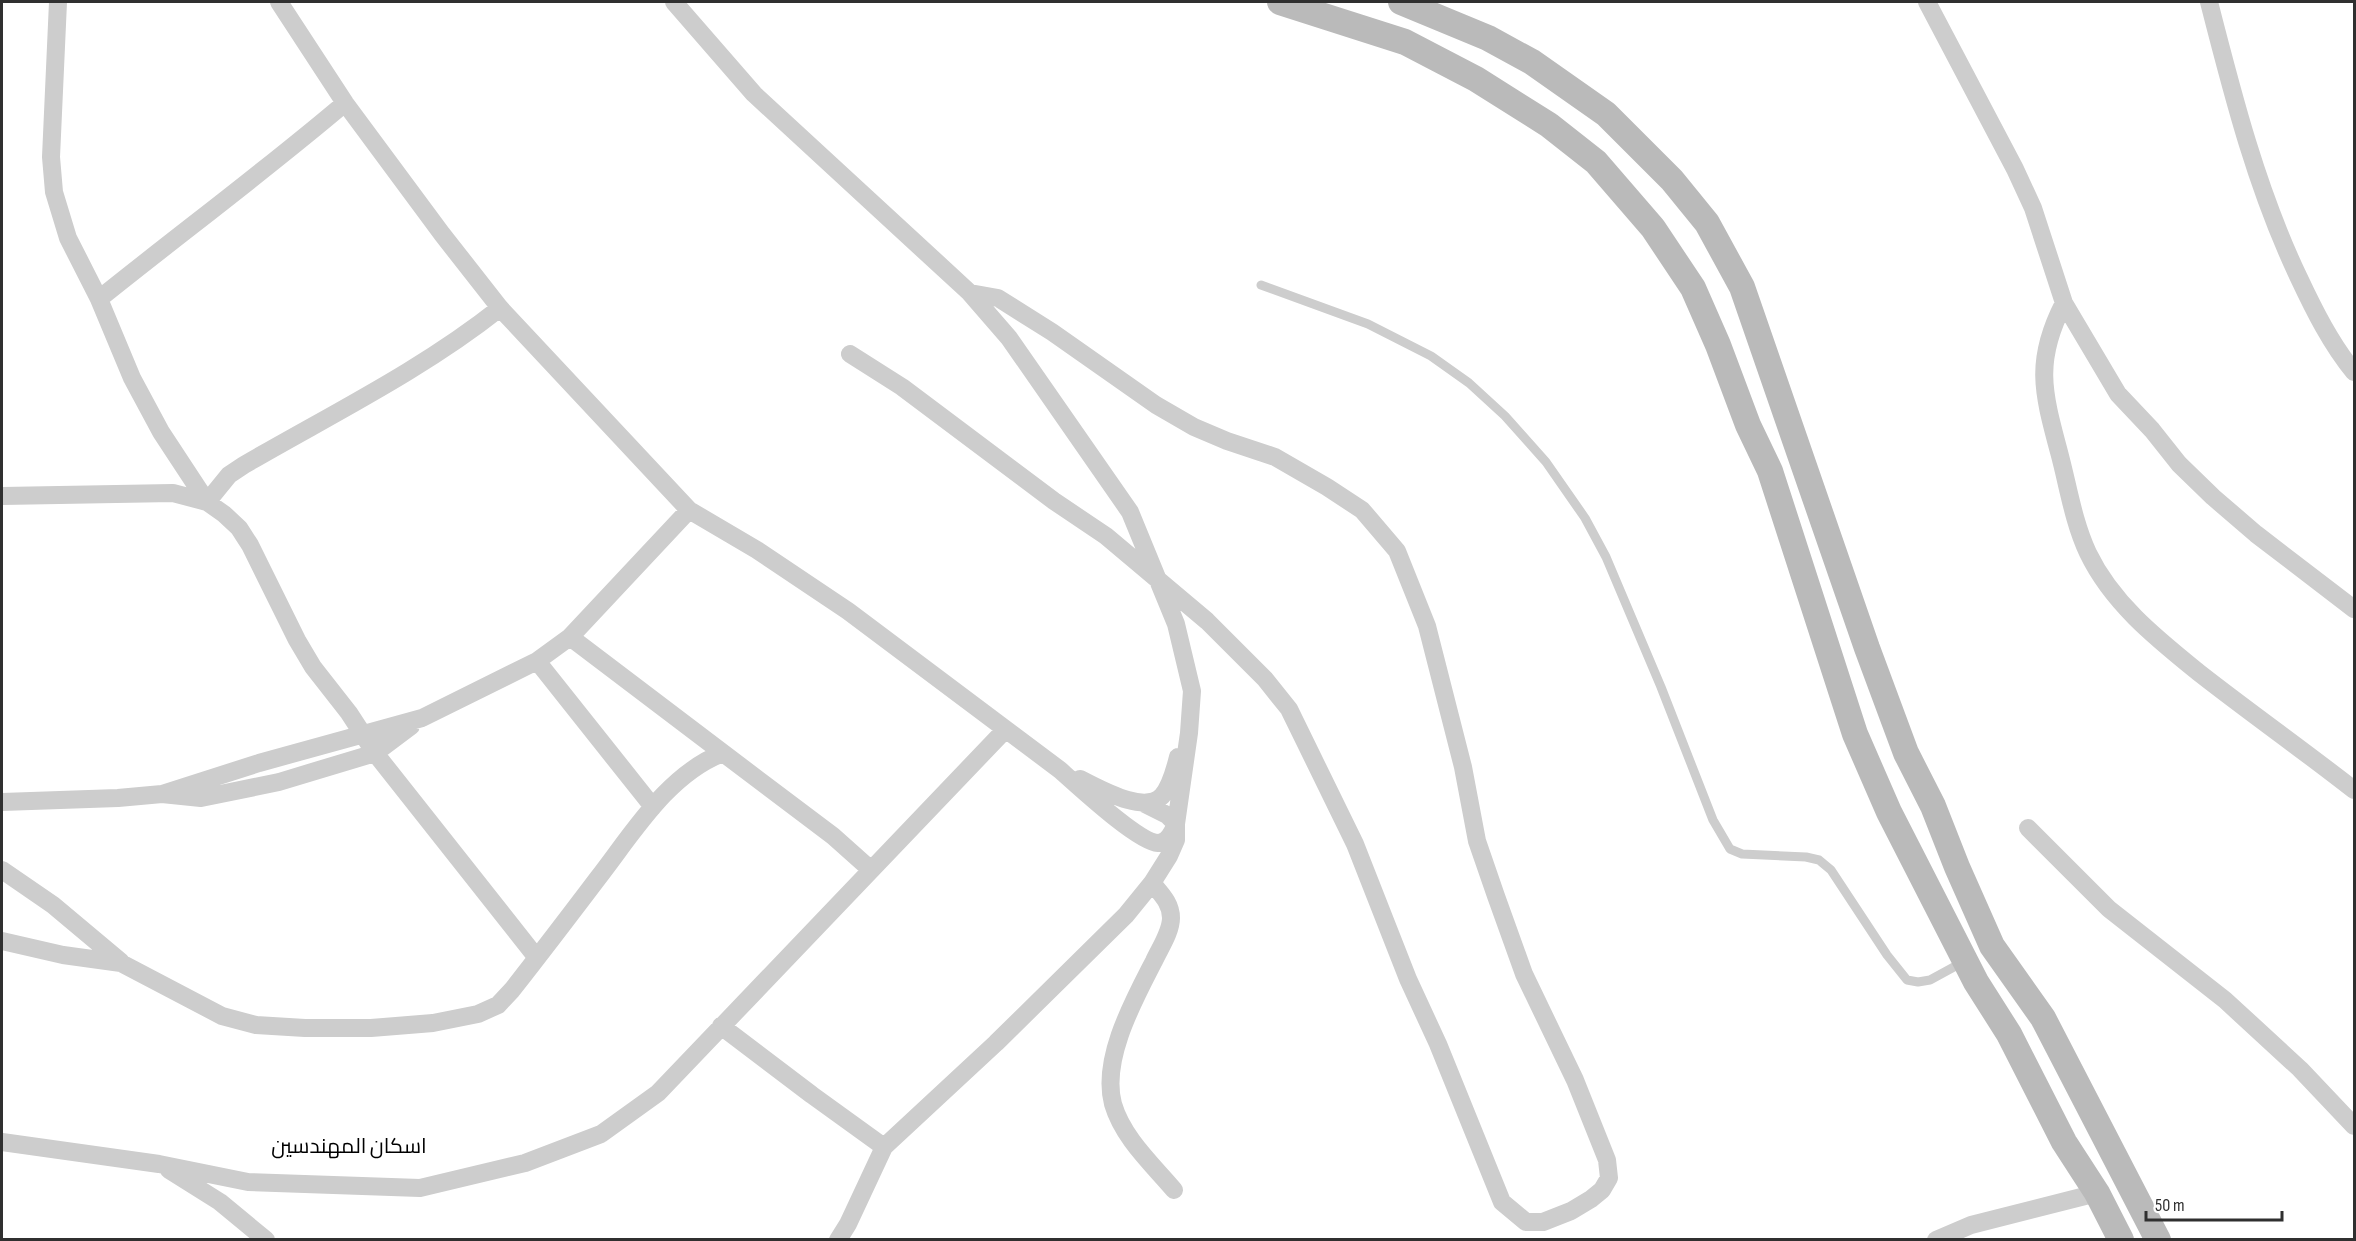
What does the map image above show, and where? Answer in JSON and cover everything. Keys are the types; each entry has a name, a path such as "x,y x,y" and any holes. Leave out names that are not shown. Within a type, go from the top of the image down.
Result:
{"main road":[{"path":"1281,2 1405,42 1476,79 1549,125 1596,162 1653,228 1693,288 1718,345 1748,425 1770,471 1855,734 1889,812 1965,960 2009,1034 2064,1142 2097,1193 2121,1239"},
{"path":"1401,2 1497,43 1532,62 1606,114 1672,180 1707,223 1742,287 1867,648 1906,753 1933,806 1992,946 2043,1017 2158,1239"},
{"path":"2036,1090 2070,1071"}],"street":[{"path":"58,2 51,157 54,192 68,238 99,299 137,387 178,461 207,502"},
{"path":"279,2 345,103 500,308 689,510 757,550 848,611 1060,770 1146,839 1155,849 1157,859 1152,883"},
{"path":"674,2 754,94 970,292 1009,338 1130,512 1176,624 1191,691 1189,733 1176,824 1177,832 1172,848 1152,883 1126,915 1083,960 884,1147 848,1224 838,1239"},
{"path":"1927,2 2029,198 2064,303 2118,394 2180,464 2256,534 2355,609"},
{"path":"2209,2 2236,110 2276,230 2312,305 2345,360 2355,372"},
{"path":"99,299 193,223 281,158 345,103"},
{"path":"850,354 902,387 1054,501 1106,536 1238,650 1289,709 1355,844 1408,979 1438,1044 1502,1202 1526,1222 1543,1222 1590,1199 1602,1190 1609,1178 1607,1160 1575,1080 1524,974 1477,841 1463,766 1427,626 1397,551 1362,510 1327,487 1275,457 1194,427 1156,405 1052,332 998,298 970,292"},
{"path":"2064,303 2050,328 2044,358 2044,387 2049,418 2088,552 2118,600 2152,634 2240,705 2355,790"},
{"path":"207,502 229,475 244,465 424,362 500,308"},
{"path":"2,496 165,492 190,496 207,502 224,514 239,528 250,545 297,640 313,667 365,735 375,753 537,958"},
{"path":"162,794 260,763 422,718 537,661 570,637 689,510"},
{"path":"570,637 833,836 870,869"},
{"path":"537,661 653,807"},
{"path":"1145,804 1155,801 1165,792 1184,736 1191,691"},
{"path":"2,802 162,794 201,798 279,782 375,753 422,718"},
{"path":"2,1142 159,1164 248,1182 420,1188 525,1163 601,1134 658,1093 1005,730"},
{"path":"2,870 53,905 121,963 189,1000 239,1022 305,1028 370,1028 433,1023 478,1014 498,1005 653,807 707,759 723,753"},
{"path":"1060,770 1132,802 1145,804 1167,815 1176,824"},
{"path":"1146,839 1158,843 1164,841 1171,835 1176,824"},
{"path":"2028,828 2109,909 2225,1000 2308,1077 2355,1126"},
{"path":"1152,883 1169,904 1171,920 1166,936 1134,1000 1116,1048 1110,1077 1113,1104 1126,1134 1174,1190"},
{"path":"2,942 63,956 121,963"},
{"path":"721,1026 884,1147"},
{"path":"159,1164 220,1202 266,1239"},
{"path":"1936,1239 1971,1225 2097,1193"}],"lane":[{"path":"1261,285 1368,324 1431,356 1469,383 1491,403 1546,462 1585,518 1606,557 1661,687 1713,820 1730,849 1742,854 1806,857 1819,860 1831,870 1887,956 1907,980 1918,982 1930,980 1965,960"}],"district":[{"name":"اسكان المهندسين","path":"349,1146"}]}
